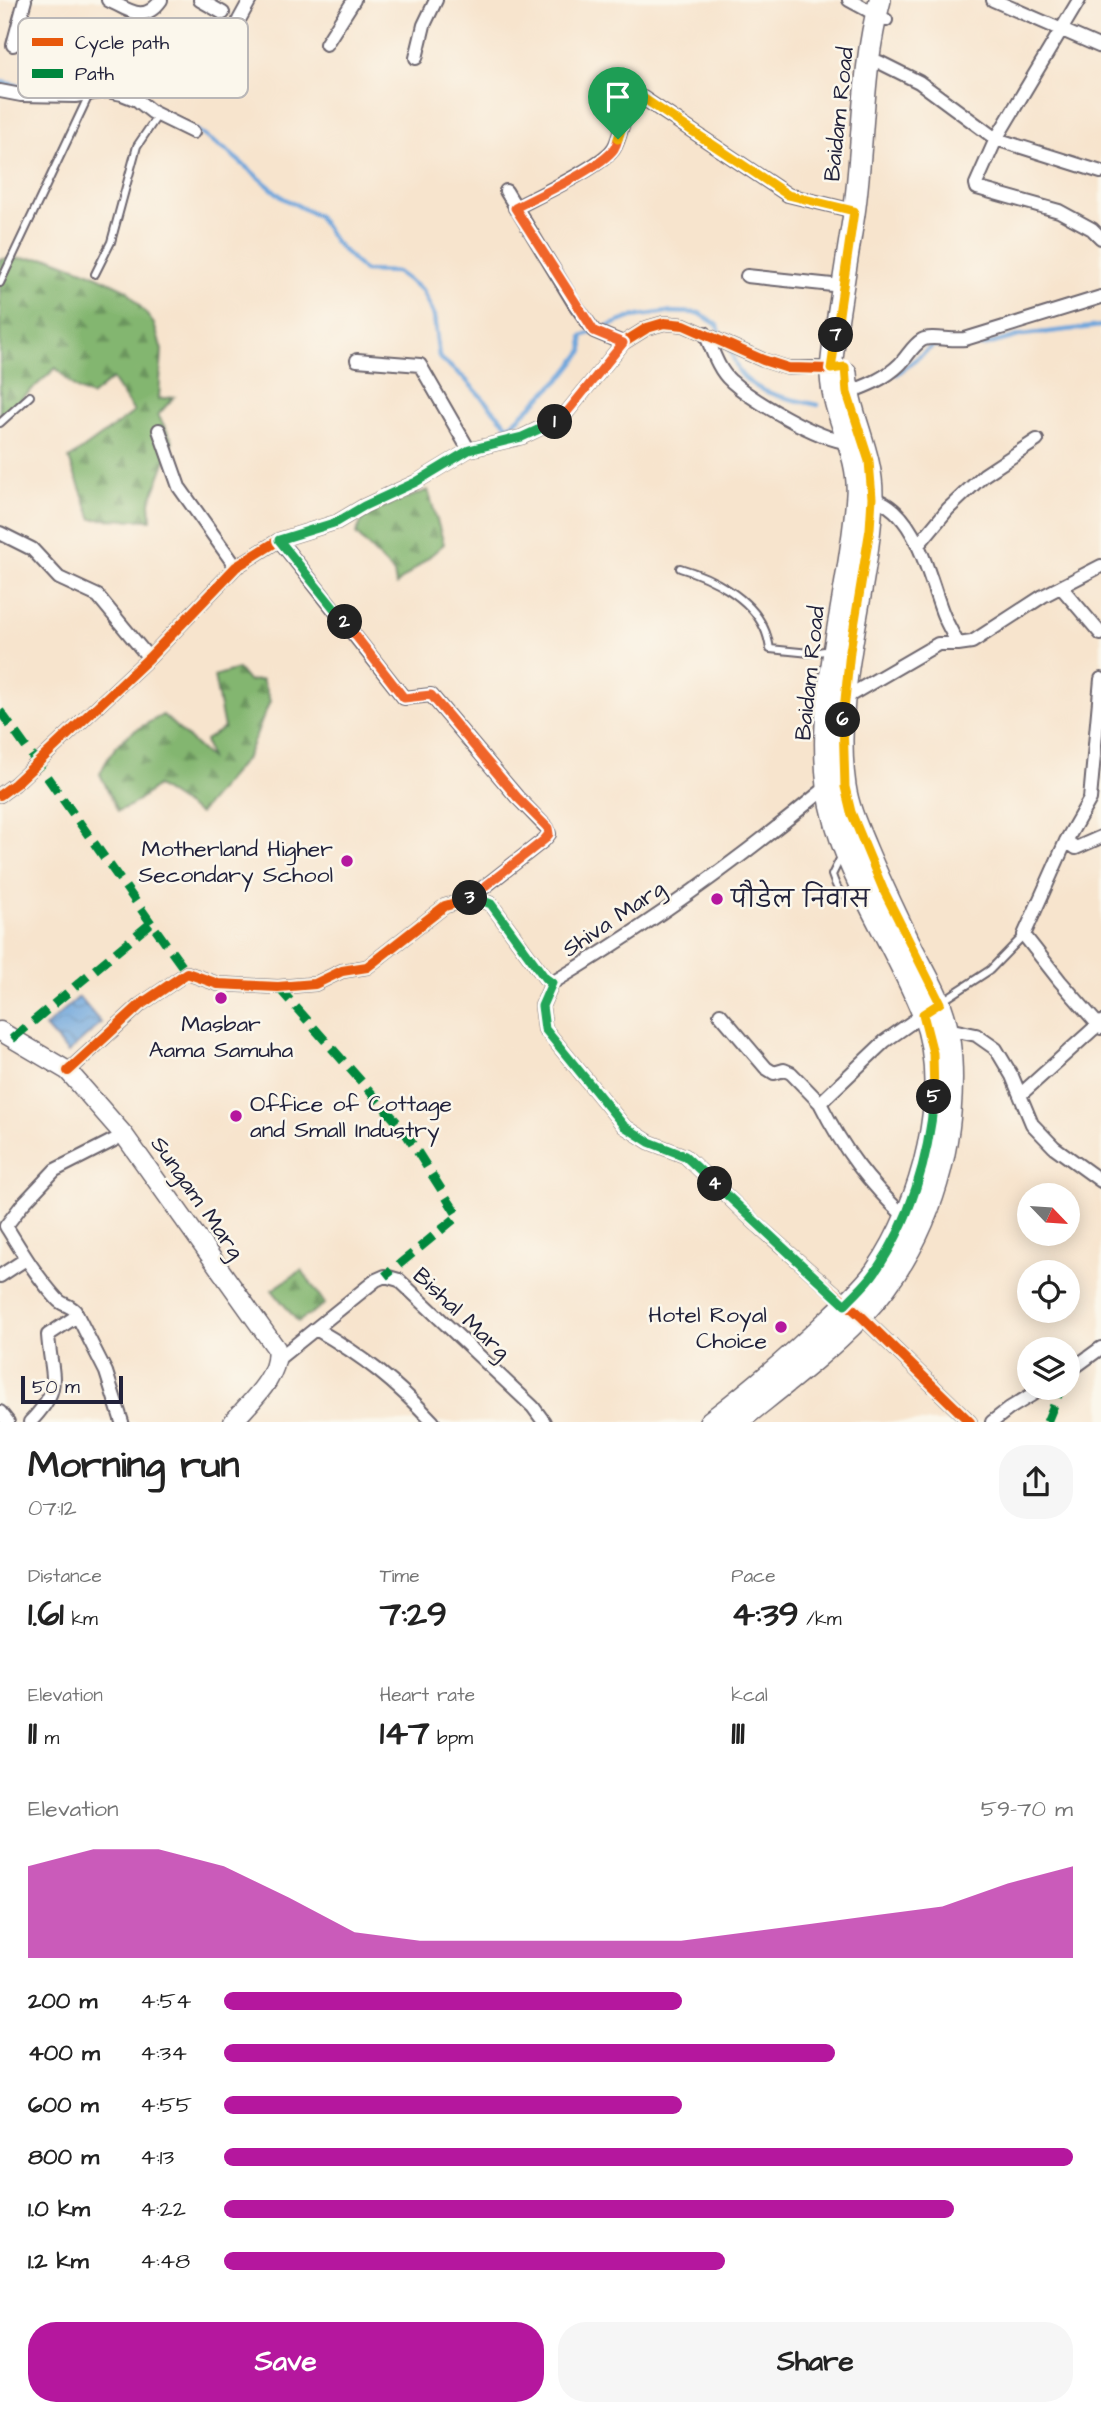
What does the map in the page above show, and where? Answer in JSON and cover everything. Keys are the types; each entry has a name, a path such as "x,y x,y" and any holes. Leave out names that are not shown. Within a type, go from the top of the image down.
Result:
{"main road":[{"name":"Baidam Road","path":"710,1422 890,1281 926,1217 941,1171 951,1102 949,1033 931,1009 874,892 845,852 828,786 827,714 857,497 855,465 833,396 866,213 884,9"},
{"name":"Baidam Road","path":"874,892 861,837 845,787 843,756 850,651 870,529 872,498 869,461 838,368 842,286 854,211 869,59 884,9"},
{"name":"Baidam Road","path":"737,1422 853,1311 905,1217 923,1166 932,1124 934,1074 931,1009"},
{"name":"Sungam Marg","path":"0,1031 68,1071 124,1135 276,1348 278,1359"},
{"path":"233,1422 269,1378 278,1359"}],"street":[{"path":"20,18 25,0"},
{"path":"108,0 139,15 151,12 161,0"},
{"path":"200,0 223,12"},
{"path":"240,18 250,0"},
{"path":"326,44 354,0"},
{"path":"416,58 424,25 436,0"},
{"path":"849,0 884,9"},
{"path":"993,0 1101,47"},
{"path":"1079,0 996,139 976,184 977,188 1059,211 1092,229 1101,238"},
{"path":"13,45 18,26"},
{"path":"879,62 919,82 996,139 1101,172"},
{"path":"0,91 18,94"},
{"path":"132,98 158,115 193,132"},
{"path":"515,208 572,178 614,150 631,105 637,99 643,98 788,195 854,211"},
{"path":"506,191 594,331 623,343"},
{"path":"747,276 842,286"},
{"path":"847,393 883,377 898,366 921,341 932,337 951,341 965,338 1101,297"},
{"path":"0,795 149,658 236,567 279,540 337,522 416,482 469,450 522,437 563,417 623,343 647,328 664,323 684,325 763,360 788,368 838,368"},
{"path":"705,333 718,363 730,381 781,415 834,440 847,442"},
{"path":"357,360 420,365 469,450"},
{"path":"159,430 179,487 236,567"},
{"path":"919,544 948,509 984,475 1037,440"},
{"path":"872,498 889,505 919,544 944,616 958,644"},
{"path":"0,533 32,549 59,578 97,596 149,658"},
{"path":"68,1071 141,1005 187,973 218,984 278,987 315,984 342,971 367,967 445,906 469,899 549,834 548,828 517,797 431,695 404,698 279,540"},
{"path":"845,698 938,644 972,642 1101,566"},
{"path":"1062,587 1101,634"},
{"path":"1020,1095 1100,1025 1060,981 1024,935 1066,841 1090,799 1101,678"},
{"name":"Shiva Marg","path":"469,899 491,904 545,978 552,983 605,951 672,904 828,786"},
{"path":"1066,841 1076,848 1101,837"},
{"path":"552,983 542,1006 545,1029 624,1126 649,1142 685,1156 970,1422"},
{"path":"820,1103 860,1062 931,1009"},
{"path":"720,1014 766,1068 774,1073 784,1070 791,1073 820,1103 862,1173 905,1217"},
{"path":"949,1033 957,1031 976,1035 996,1049 1012,1076 1032,1124 1054,1147 1101,1181"},
{"path":"122,1422 106,1372 77,1316 71,1306 60,1302 26,1259 6,1226 55,1170 124,1135"},
{"path":"0,1276 26,1259"},
{"name":"Bishal Marg","path":"278,1359 376,1280 385,1276 399,1280 533,1407 544,1422"},
{"path":"30,1422 46,1406 52,1395 54,1382 48,1335 77,1316"},
{"path":"316,1329 354,1351 403,1390 433,1422"},
{"path":"1080,1363 1101,1348"},
{"path":"992,1422 1023,1400"},
{"path":"0,1412 8,1422"}],"lane":[{"path":"0,283 88,98"},
{"path":"95,274 111,242 136,146 158,115"},
{"path":"0,423 30,396"},
{"path":"680,568 704,575 740,597 764,627 770,649 810,653 834,650"},
{"path":"845,852 861,837"},
{"path":"931,1009 990,970 1024,935"}],"green space":[{"path":"51,258 127,290 154,324 162,350 159,399 174,397 158,415 173,441 150,502 151,520 92,519 69,459 134,412 112,379 91,396 75,388 56,368 0,418 0,259"},
{"path":"428,490 444,544 396,585 394,573 356,534 364,515"},
{"path":"238,669 248,681 262,680 270,701 247,757 199,814 157,786 132,805 118,811 100,774 118,744 163,715 210,758 205,740 224,728 214,676"},
{"path":"302,1270 325,1304 298,1322 272,1290"}],"water":[{"path":"79,997 101,1023 68,1053 45,1027"}],"waterway":[{"path":"0,82 18,85"},
{"path":"196,130 227,151 283,198 318,216 335,242 364,271 397,272 422,290 434,316 439,357 465,379 509,427 565,374 583,351 582,336 632,317 667,312 699,313 718,325 721,338"},
{"path":"897,374 934,345 983,346 1022,335 1101,326"},
{"path":"730,350 738,370 754,385 774,395 818,405"}],"marked path":[{"path":"0,711 151,923"},
{"path":"12,1039 151,923 187,973"},
{"path":"278,987 403,1129 458,1216 385,1276"},
{"path":"1047,1422 1056,1400"}],"cycle path":[{"path":"0,795 149,658 236,567 279,540 337,522 416,482 469,450 522,437 563,417 623,343 647,328 664,323 684,325 763,360 788,368 845,367"},
{"path":"68,1071 140,1005 187,973 218,984 278,987 315,984 342,971 367,967 445,906 469,899 481,900 491,904 545,978 552,983 542,1006 545,1029 624,1126 649,1142 685,1156 754,1222 861,1316 970,1422"}],"place":[{"name":"Motherland Higher Secondary School","path":"347,861"},
{"name":"पौडेल निवास","path":"717,899"},
{"name":"Masbar Aama Samuha","path":"221,998"},
{"name":"Office of Cottage and Small Industry","path":"236,1116"},
{"name":"Hotel Royal Choice","path":"781,1327"}],"route":[{"path":"643,98 788,195 854,211 831,369 845,367 847,393 869,461 872,498 870,529 845,698 845,787 851,812 883,889 940,1003 923,1014 933,1053 934,1098 932,1124 923,1166 905,1217 894,1239 875,1272 845,1305 685,1156 667,1151 624,1126 545,1029 542,1006 552,983 545,978 491,904 469,899 544,840 549,834 548,828 517,797 431,695 404,698 279,540 337,522 416,482 469,450 522,437 563,417 623,343 594,331 515,208 605,157 614,150 618,139 631,105 637,99 643,98"}]}
